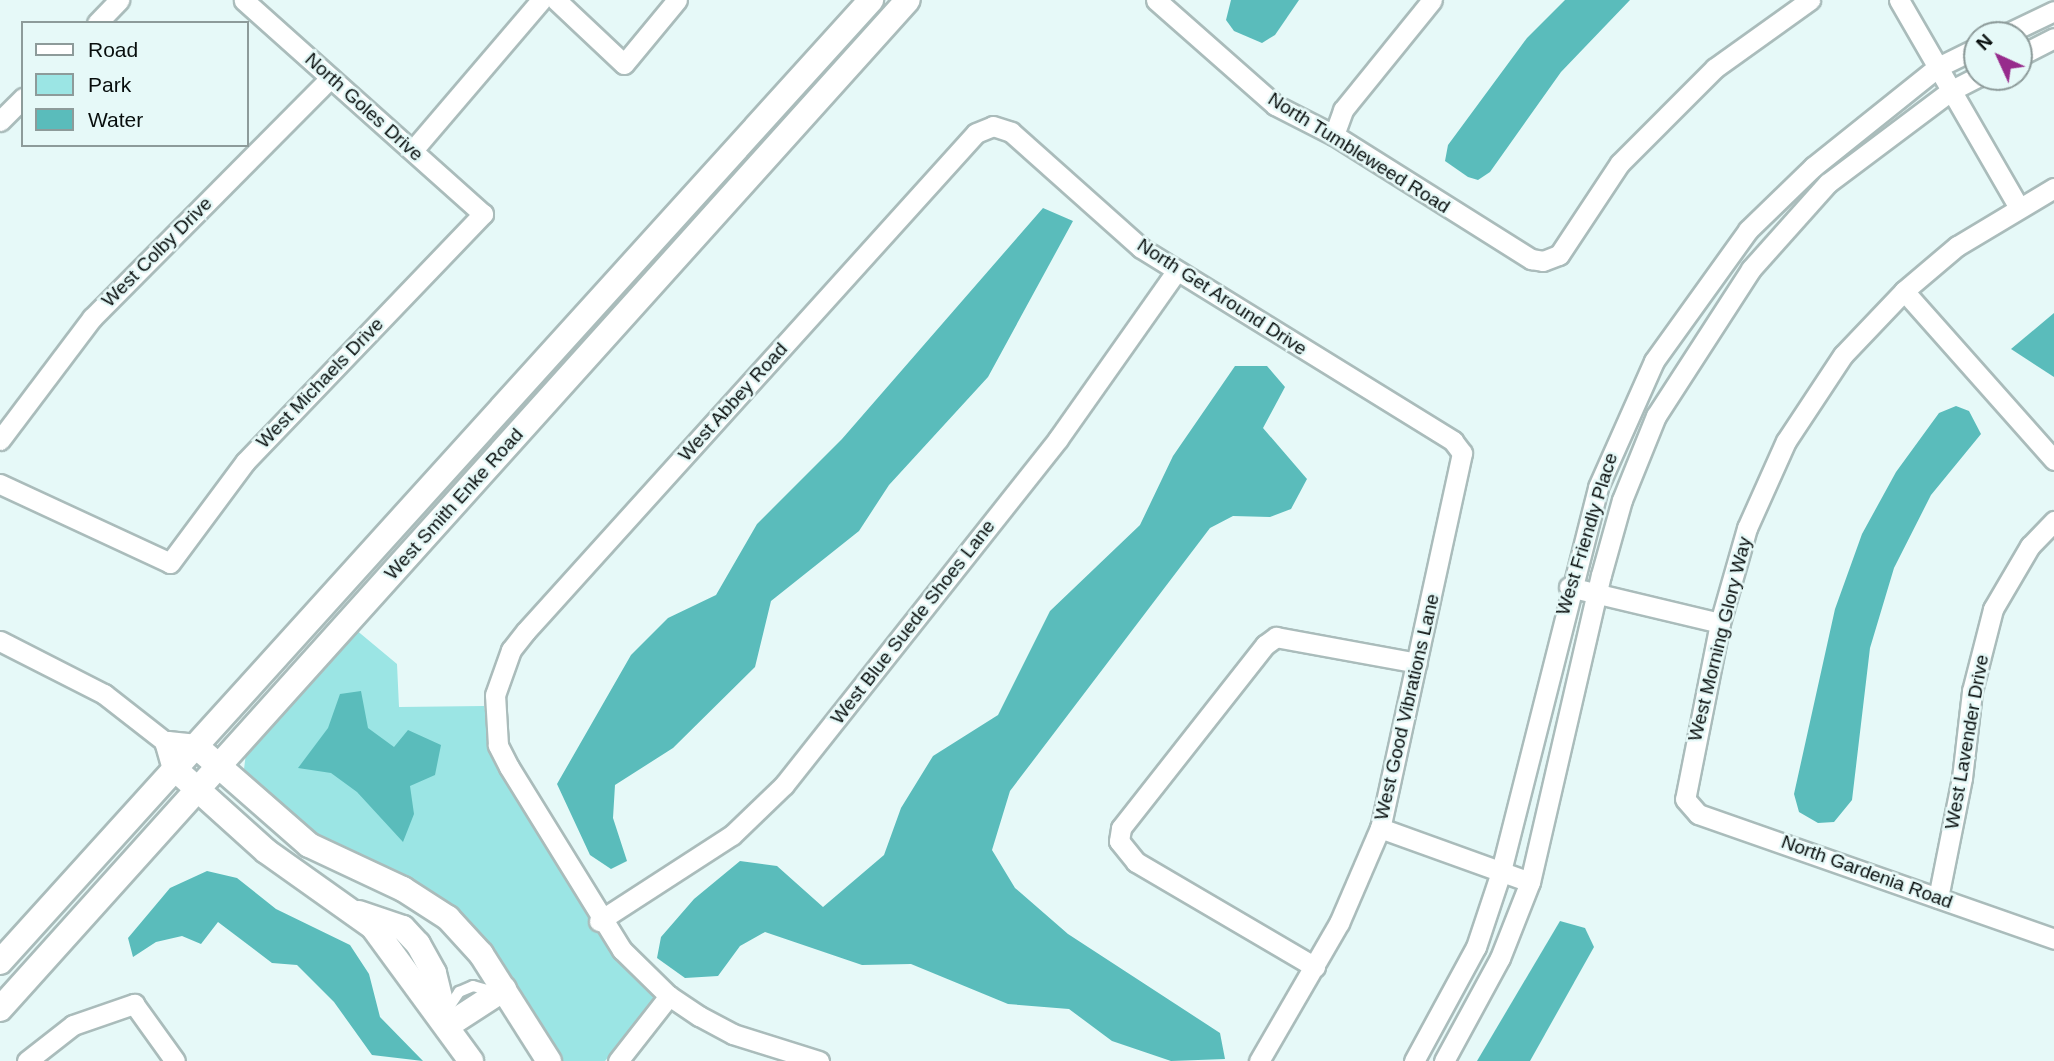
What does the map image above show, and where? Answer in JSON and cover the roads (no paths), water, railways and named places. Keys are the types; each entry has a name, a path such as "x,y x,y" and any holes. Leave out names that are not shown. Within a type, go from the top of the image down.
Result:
{"street":[{"path":"99,21 119,0"},
{"name":"North Goles Drive","path":"244,0 483,214"},
{"path":"413,150 541,0"},
{"path":"556,0 624,64 677,0"},
{"name":"West Smith Enke Road","path":"0,962 870,0"},
{"name":"West Smith Enke Road","path":"0,1009 908,0"},
{"name":"North Tumbleweed Road","path":"1156,0 1275,106 1334,135 1531,259 1543,261 1559,255 1620,163 1715,68 1810,0"},
{"path":"1334,135 1343,110 1432,0"},
{"path":"1899,0 2018,206"},
{"path":"2033,21 2054,11"},
{"path":"2033,48 2054,38"},
{"name":"West Friendly Place","path":"1413,1061 1476,947 1500,875 1569,587 1621,426 1654,361 1698,295 1748,230 1812,167 1938,67 1963,55"},
{"name":"West Colby Drive","path":"0,440 92,318 330,78"},
{"name":"West Friendly Place","path":"1444,1061 1500,958 1530,882 1596,595 1622,500 1656,416 1710,327 1751,269 1828,183 1963,84"},
{"path":"0,121 21,100"},
{"name":"North Get Around Drive","path":"993,126 1011,132 1111,223 1176,272 1453,441 1462,453"},
{"name":"West Abbey Road","path":"599,921 498,745 495,695 510,650 976,133 993,126"},
{"name":"West Morning Glory Way","path":"1685,799 1720,623 1747,528 1786,441 1843,355 1904,291 1957,246 2018,206 2054,188"},
{"name":"West Michaels Drive","path":"0,484 170,563 245,461 483,214"},
{"name":"West Blue Suede Shoes Lane","path":"599,921 732,835 784,785 1058,439 1176,272"},
{"path":"1904,291 2054,460"},
{"name":"West Good Vibrations Lane","path":"1259,1061 1315,967 1361,878 1380,828 1462,453"},
{"name":"West Lavender Drive","path":"1938,898 1962,778 1972,691 1993,609 2030,547 2054,521"},
{"path":"1569,587 1720,623"},
{"path":"1315,967 1136,862 1119,841 1121,828 1265,645 1276,638 1418,663"},
{"path":"0,641 104,694 168,744 197,747 309,845 403,889 448,918 549,1061"},
{"path":"168,744 176,769 288,870 354,912 387,945 421,997 446,1019 470,1059"},
{"name":"North Gardenia Road","path":"1685,799 1698,814 2054,939"},
{"path":"1380,828 1500,875 1530,882"},
{"path":"599,921 668,996 733,1034 819,1061"},
{"path":"446,1019 501,992"},
{"path":"618,1061 668,996"},
{"path":"27,1061 73,1025 134,1004 175,1061"}],"water":[{"path":"1231,0 1299,0 1275,35 1262,43 1234,31 1226,20"},
{"path":"1565,0 1630,0 1561,72 1490,172 1478,180 1468,177 1445,161 1448,145 1527,38"},
{"path":"1043,208 1073,221 988,377 889,485 859,531 771,601 755,667 673,748 615,785 613,818 627,861 611,869 590,855 557,784 631,655 668,618 716,595 757,524 842,439"},
{"path":"2054,313 2054,377 2011,349"},
{"path":"1235,366 1267,366 1285,387 1263,428 1307,479 1291,509 1270,517 1233,516 1210,528 1010,791 992,850 1015,888 1068,934 1220,1033 1225,1059 1171,1061 1112,1041 1069,1009 1008,1004 911,964 862,965 765,932 740,946 718,976 685,978 657,958 661,937 694,899 740,861 777,866 823,907 884,855 901,808 933,756 998,715 1050,611 1140,525 1173,456"},
{"path":"1956,406 1969,411 1981,434 1931,495 1894,568 1870,648 1852,800 1834,822 1818,823 1799,812 1794,794 1835,609 1862,534 1896,472 1939,413"},
{"path":"361,691 368,728 394,747 408,730 441,745 435,775 410,786 414,814 403,842 357,792 331,773 298,768 328,728 340,694"},
{"path":"207,871 237,878 276,909 350,945 369,974 380,1017 423,1061 372,1055 334,1002 297,965 272,963 218,922 201,944 182,936 156,942 133,957 128,938 170,888"},
{"path":"1560,921 1585,928 1594,947 1530,1061 1477,1061"}]}
